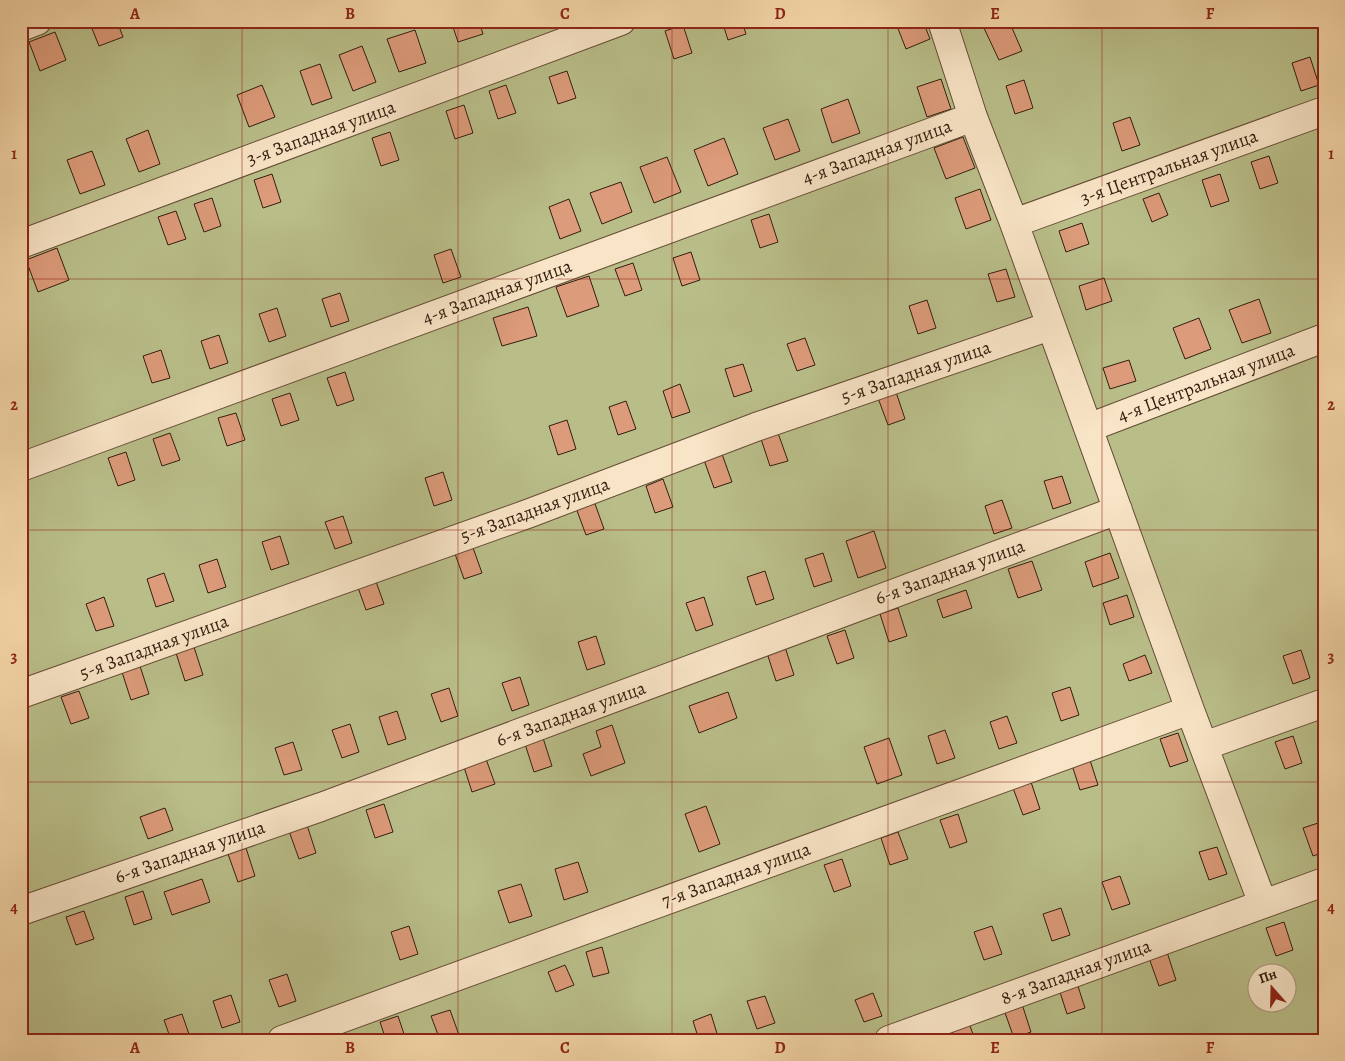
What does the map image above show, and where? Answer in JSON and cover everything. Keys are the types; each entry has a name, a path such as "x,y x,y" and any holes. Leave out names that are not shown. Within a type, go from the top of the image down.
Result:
{"street":[{"path":"21,27 37,21"},
{"name":"3-я Западная улица","path":"21,244 621,21"},
{"path":"949,23 973,116 1014,223 1190,710 1263,904"},
{"name":"3-я Центральная улица","path":"1014,223 1324,111"},
{"name":"4-я Западная улица","path":"21,468 973,116"},
{"name":"5-я Западная улица","path":"21,694 521,516 756,428 1050,326"},
{"name":"4-я Центральная улица","path":"1088,428 1324,338"},
{"name":"6-я Западная улица","path":"21,911 321,808 1118,510"},
{"path":"1204,746 1324,703"},
{"name":"7-я Западная улица","path":"282,1040 1190,710"},
{"name":"8-я Западная улица","path":"889,1040 1324,882"}],"green space":[{"path":"21,21 1324,21 1324,1040 21,1040"}],"building":[{"path":"89,21 117,21 123,37 99,46"},
{"path":"156,21 176,21 158,27"},
{"path":"451,21 479,21 483,34 458,42"},
{"path":"722,21 742,21 746,34 728,40"},
{"path":"895,21 923,21 930,39 906,49"},
{"path":"994,21 1009,21 1022,51 999,60 983,26"},
{"path":"683,25 692,53 674,59 665,31"},
{"path":"415,30 426,63 399,72 387,39"},
{"path":"55,32 66,60 40,71 29,42"},
{"path":"362,46 376,82 353,91 339,55"},
{"path":"1310,57 1319,85 1301,91 1292,63"},
{"path":"320,64 332,98 312,105 300,71"},
{"path":"567,71 576,98 558,104 549,77"},
{"path":"941,79 951,109 927,117 917,87"},
{"path":"1024,80 1033,108 1015,114 1006,86"},
{"path":"262,85 275,117 249,127 237,95"},
{"path":"506,85 516,113 498,119 489,91"},
{"path":"848,99 860,133 832,143 821,109"},
{"path":"464,105 473,133 455,139 446,111"},
{"path":"1130,117 1140,145 1122,151 1113,123"},
{"path":"788,119 800,151 775,160 763,128"},
{"path":"148,130 160,164 139,172 126,139"},
{"path":"390,132 399,160 381,166 372,138"},
{"path":"963,137 975,168 946,179 934,148"},
{"path":"724,138 738,174 708,186 694,150"},
{"path":"92,151 105,185 80,194 67,160"},
{"path":"1269,156 1278,183 1260,189 1251,162"},
{"path":"667,157 681,192 654,203 640,167"},
{"path":"272,174 281,202 263,208 254,180"},
{"path":"1220,174 1229,201 1211,207 1202,180"},
{"path":"621,182 632,212 602,224 590,193"},
{"path":"980,189 991,220 966,229 955,198"},
{"path":"1159,193 1168,215 1152,222 1143,199"},
{"path":"212,198 221,226 204,232 194,204"},
{"path":"569,199 581,231 560,239 549,207"},
{"path":"176,211 186,239 168,245 158,217"},
{"path":"769,214 778,242 760,248 751,220"},
{"path":"1082,223 1089,244 1066,252 1059,231"},
{"path":"57,248 69,280 38,292 26,260"},
{"path":"451,249 461,277 443,283 434,255"},
{"path":"691,252 700,280 682,286 673,258"},
{"path":"633,263 642,290 625,296 615,269"},
{"path":"1006,269 1015,297 997,302 988,274"},
{"path":"589,276 599,306 567,317 556,287"},
{"path":"1104,278 1112,301 1086,310 1079,286"},
{"path":"340,293 349,321 331,327 322,299"},
{"path":"1259,299 1271,333 1242,343 1229,310"},
{"path":"927,300 936,328 918,334 909,306"},
{"path":"528,307 537,336 502,346 493,318"},
{"path":"277,308 286,336 269,342 259,314"},
{"path":"1199,318 1211,349 1185,359 1173,328"},
{"path":"219,335 228,363 210,369 201,341"},
{"path":"805,338 815,365 797,371 787,344"},
{"path":"161,350 170,378 152,383 143,356"},
{"path":"1129,360 1136,381 1110,389 1103,368"},
{"path":"743,364 752,391 734,397 725,369"},
{"path":"345,372 354,400 337,406 327,378"},
{"path":"680,384 690,412 672,418 663,391"},
{"path":"896,392 905,419 888,425 878,398"},
{"path":"290,393 299,420 281,426 272,399"},
{"path":"626,401 636,429 618,435 609,407"},
{"path":"236,413 245,440 227,446 218,418"},
{"path":"567,420 576,449 558,455 549,426"},
{"path":"170,433 180,460 162,466 153,439"},
{"path":"778,433 788,461 770,466 761,439"},
{"path":"126,452 135,480 118,486 108,458"},
{"path":"722,454 732,482 714,488 704,460"},
{"path":"443,472 452,500 434,506 425,478"},
{"path":"1062,476 1071,503 1053,509 1044,481"},
{"path":"663,479 673,507 655,513 646,486"},
{"path":"1002,500 1012,528 994,534 985,506"},
{"path":"594,501 604,529 586,535 576,508"},
{"path":"343,516 352,543 335,549 325,522"},
{"path":"874,531 886,568 858,578 846,541"},
{"path":"280,536 289,564 271,570 262,542"},
{"path":"472,545 482,573 464,579 454,551"},
{"path":"823,553 832,581 814,587 805,559"},
{"path":"1110,553 1119,578 1093,587 1085,562"},
{"path":"217,559 226,587 208,593 199,565"},
{"path":"1032,561 1042,590 1018,598 1008,569"},
{"path":"765,571 774,599 756,605 747,577"},
{"path":"164,573 174,601 156,607 147,579"},
{"path":"374,576 384,604 366,610 356,582"},
{"path":"966,590 972,608 943,618 937,600"},
{"path":"1127,595 1134,617 1110,625 1103,603"},
{"path":"104,597 114,626 96,631 86,604"},
{"path":"704,597 713,625 696,631 686,603"},
{"path":"898,608 907,636 889,642 880,614"},
{"path":"845,630 854,658 837,664 827,636"},
{"path":"596,636 605,664 587,670 578,642"},
{"path":"194,647 203,675 185,681 176,653"},
{"path":"785,647 794,675 776,681 767,653"},
{"path":"1301,650 1310,678 1293,684 1283,656"},
{"path":"1145,655 1152,673 1129,681 1123,664"},
{"path":"140,666 149,694 131,700 122,672"},
{"path":"520,677 529,705 512,711 502,683"},
{"path":"1070,687 1079,715 1061,721 1052,693"},
{"path":"449,688 458,716 441,722 431,694"},
{"path":"79,691 89,718 71,724 61,697"},
{"path":"728,692 737,718 699,733 689,706"},
{"path":"397,711 406,739 388,745 379,717"},
{"path":"1007,716 1017,743 999,749 990,722"},
{"path":"350,724 359,752 342,758 332,730"},
{"path":"612,725 625,763 591,776 583,754 601,747 596,731"},
{"path":"945,730 955,758 937,764 928,736"},
{"path":"1178,733 1188,761 1170,767 1160,739"},
{"path":"1293,736 1302,763 1285,769 1275,742"},
{"path":"543,738 552,766 534,772 525,744"},
{"path":"889,738 902,775 877,784 864,747"},
{"path":"293,742 302,770 284,775 275,748"},
{"path":"21,743 26,756 21,758"},
{"path":"1089,757 1098,785 1080,790 1071,762"},
{"path":"486,759 495,784 472,792 464,767"},
{"path":"1031,782 1040,809 1023,815 1013,788"},
{"path":"384,804 393,832 375,838 366,810"},
{"path":"706,806 720,844 699,852 685,814"},
{"path":"165,808 173,830 148,839 140,817"},
{"path":"958,814 967,842 950,848 940,820"},
{"path":"1321,822 1324,830 1324,852 1313,856 1303,828"},
{"path":"307,825 316,853 299,859 289,831"},
{"path":"898,832 908,859 890,865 881,838"},
{"path":"1217,847 1227,874 1209,880 1199,852"},
{"path":"246,848 255,876 238,882 228,854"},
{"path":"842,859 851,886 834,892 824,865"},
{"path":"578,862 588,892 564,900 555,869"},
{"path":"1120,876 1130,904 1112,910 1102,882"},
{"path":"202,879 210,902 172,915 164,892"},
{"path":"521,884 532,916 509,923 498,891"},
{"path":"143,891 152,919 134,925 125,897"},
{"path":"1061,908 1070,935 1052,941 1043,914"},
{"path":"84,911 94,939 76,945 66,917"},
{"path":"1284,922 1293,950 1276,956 1266,928"},
{"path":"409,926 418,954 400,960 391,932"},
{"path":"992,926 1002,954 984,960 974,932"},
{"path":"602,947 609,973 593,977 586,952"},
{"path":"1167,952 1176,980 1159,986 1149,958"},
{"path":"565,965 574,985 556,992 548,972"},
{"path":"287,974 296,1001 279,1007 269,980"},
{"path":"1076,980 1085,1008 1067,1014 1058,986"},
{"path":"873,993 882,1016 864,1022 855,1000"},
{"path":"231,995 240,1022 222,1028 213,1001"},
{"path":"765,996 775,1023 757,1029 747,1001"},
{"path":"1022,1004 1031,1032 1014,1038 1004,1010"},
{"path":"450,1010 459,1035 440,1040 431,1016"},
{"path":"182,1014 191,1040 171,1040 164,1020"},
{"path":"711,1014 719,1040 699,1040 693,1021"},
{"path":"398,1016 406,1040 386,1040 380,1022"},
{"path":"969,1023 975,1040 955,1040 951,1029"},
{"path":"125,1035 126,1040 111,1040"}]}
